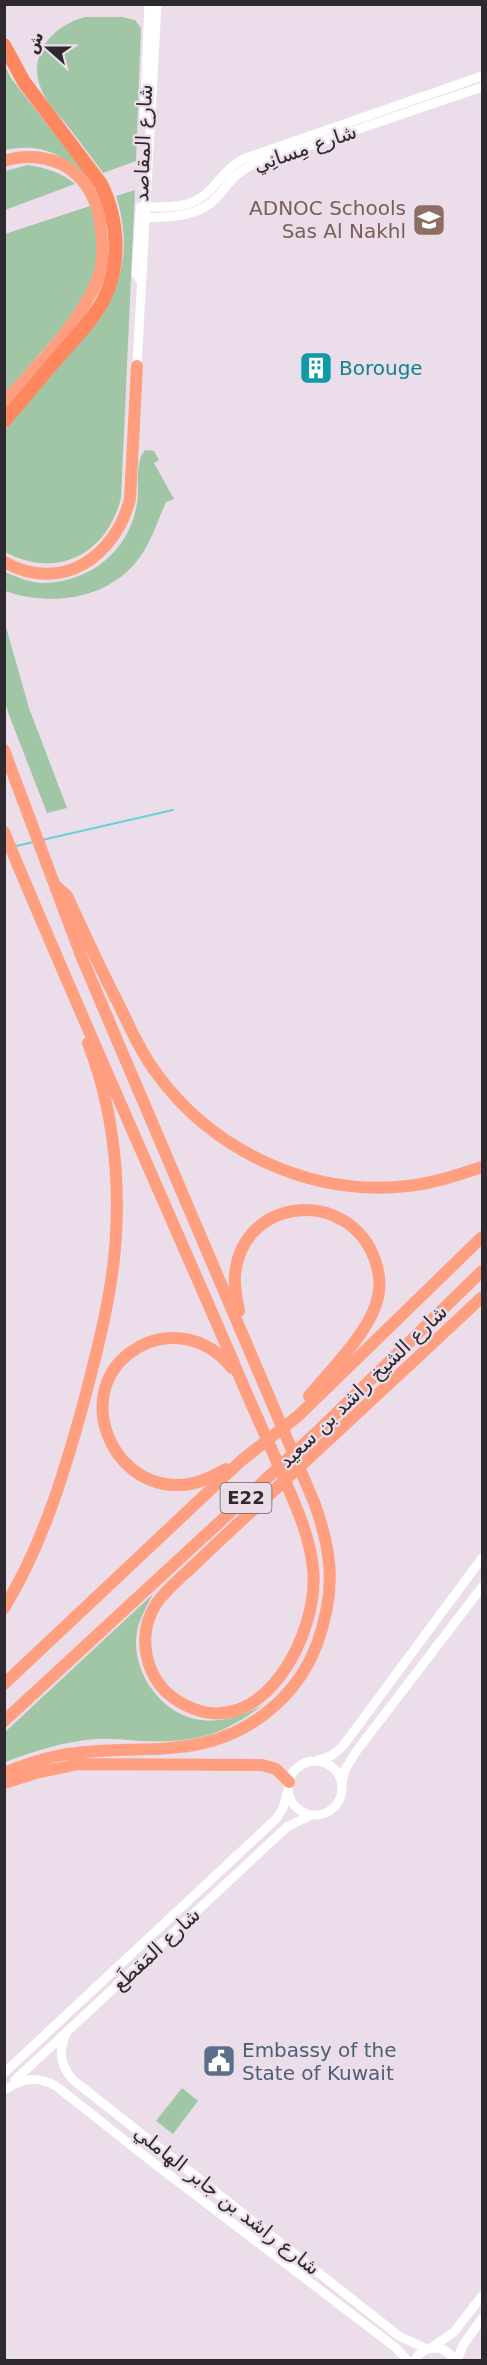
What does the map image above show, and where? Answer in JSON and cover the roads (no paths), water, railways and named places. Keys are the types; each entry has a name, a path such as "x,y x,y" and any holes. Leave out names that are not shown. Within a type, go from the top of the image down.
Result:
{"highway":[{"path":"4,45 24,82 103,203 116,240 115,261 108,288 95,314 4,421"},
{"path":"4,161 28,156 47,159 87,176"},
{"path":"4,403 86,306 94,289 102,257 100,220 103,203"},
{"path":"4,562 13,567 41,573 72,569 105,549 116,536 125,519 130,499 137,366"},
{"path":"4,750 82,958 314,1502 328,1545 332,1570 330,1598 324,1625 314,1651 299,1679 278,1703 251,1725 221,1739 186,1747 94,1751 62,1755 4,1773"},
{"path":"4,832 239,1376 298,1510 314,1570 314,1594 309,1620 300,1645 286,1669 269,1688 252,1703 230,1712 212,1713 192,1708 171,1698 157,1683 149,1666 144,1646 150,1615 163,1595 483,1297"},
{"path":"54,884 67,896 126,1021 149,1063 184,1105 225,1140 260,1160 292,1173 367,1187 406,1186 443,1180 483,1167"},
{"path":"4,1608 35,1548 59,1484 75,1432 108,1300 116,1237 115,1165 103,1090 44,924"},
{"path":"246,1339 235,1288 235,1274 243,1249 259,1227 283,1213 310,1209 337,1216 362,1236 377,1268 379,1285 377,1303 370,1320 305,1401 298,1416"},
{"name":"شارع الشيخ راشد بن سعيد","path":"4,1684 242,1460 298,1416 483,1237"},
{"name":"شارع الشيخ راشد بن سعيد","path":"4,1722 316,1433 483,1271"},
{"path":"239,1376 217,1352 199,1342 178,1338 150,1342 126,1356 116,1366 104,1392 102,1416 104,1427 114,1449 130,1468 151,1480 187,1485 211,1477 242,1460"},
{"path":"4,1783 60,1767 101,1763 267,1765 280,1772 288,1786"}],"street":[{"name":"شارع المقاصد","path":"137,366 140,280 136,267 143,218 149,4"},
{"name":"شارع المقاصد","path":"147,124 157,4"},
{"path":"480,77 482,87"},
{"name":"شارع مِسانِي","path":"143,218 179,217 195,213 215,200 234,176 245,169 480,77"},
{"name":"شارع مِسانِي","path":"143,207 180,207 195,202 210,191 230,167 243,159 482,87"},
{"path":"483,1558 343,1746 331,1756 308,1762 296,1769 288,1786 293,1804 304,1813 311,1815 325,1813 332,1809 340,1798 345,1770 355,1753 483,1587"},
{"path":"315,1761 329,1765 342,1783"},
{"name":"شارع المَقطَع","path":"4,2073 277,1818 283,1808 288,1786"},
{"name":"شارع المَقطَع","path":"5,2089 287,1827 311,1815"},
{"name":"شارع راشد بن جابر الهاملي","path":"68,2030 62,2042 61,2052 66,2072 74,2080 399,2336 429,2349 443,2350 455,2361"},
{"name":"شارع راشد بن جابر الهاملي","path":"5,2089 27,2078 41,2079 64,2091 151,2162 394,2347 407,2361"},
{"path":"64,2091 65,2087 69,2086 114,2119 133,2127"},
{"path":"415,2361 422,2352 454,2332 483,2296"},
{"path":"455,2361 463,2345 483,2319"}],"waterway":[{"path":"42,840 173,810"},
{"path":"16,846 34,842"}],"place":[{"name":"ADNOC Schools Sas Al Nakhl","path":"429,220"},
{"name":"Borouge","path":"316,368"},
{"name":"Embassy of the State of Kuwait","path":"219,2061"}]}
